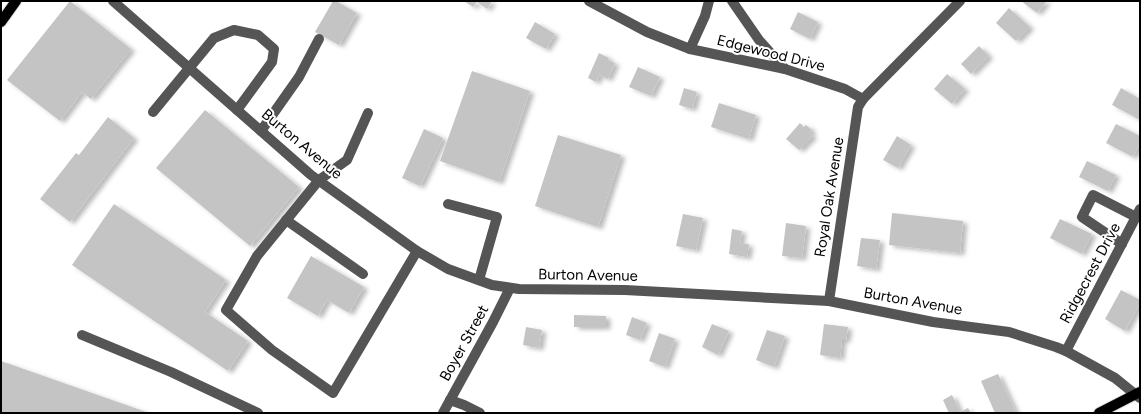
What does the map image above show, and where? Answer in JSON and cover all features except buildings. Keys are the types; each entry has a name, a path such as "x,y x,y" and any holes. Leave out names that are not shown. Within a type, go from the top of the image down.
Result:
{"main road":[{"path":"1,22 16,1"},
{"path":"1099,413 1138,395"}],"street":[{"name":"Edgewood Drive","path":"589,1 647,32 690,49 785,69 846,89 862,99"},
{"path":"690,49 705,16 709,1"},
{"path":"732,1 759,40 785,69"},
{"path":"862,99 960,1"},
{"name":"Burton Avenue","path":"118,3 237,110 319,180 417,251 448,269 492,285 510,288 625,290 829,301 933,322 1009,332 1066,351 1115,378 1138,395"},
{"path":"153,112 214,38 234,30 258,36 274,50 272,62 237,110"},
{"path":"261,131 299,77 319,39"},
{"name":"Royal Oak Avenue","path":"829,301 858,107 862,99"},
{"path":"368,113 347,160 319,180 286,220 257,256 226,310 272,350 333,393 417,251"},
{"path":"1122,244 1082,217 1094,195 1138,213"},
{"path":"448,204 497,217 479,280"},
{"name":"Ridgecrest Drive","path":"1066,351 1138,213"},
{"path":"286,220 363,274"},
{"name":"Boyer Street","path":"443,413 510,288"},
{"path":"82,335 171,372 258,413"},
{"path":"450,400 480,413"}]}
